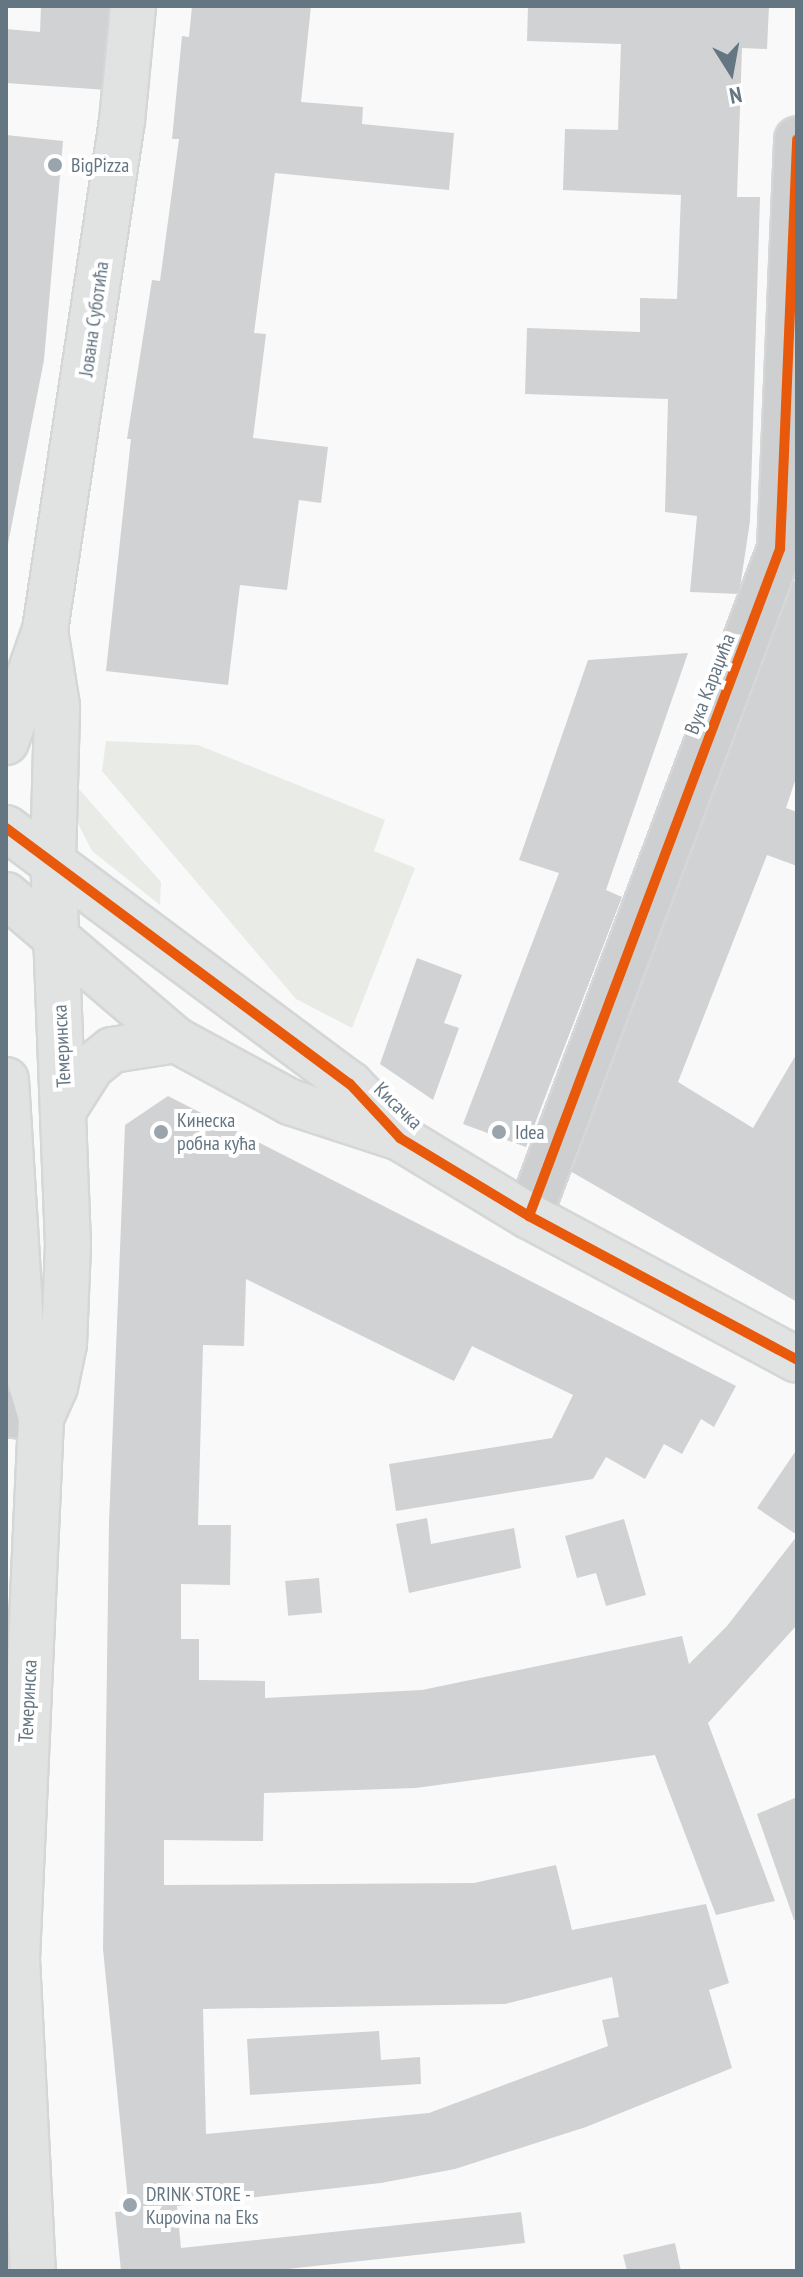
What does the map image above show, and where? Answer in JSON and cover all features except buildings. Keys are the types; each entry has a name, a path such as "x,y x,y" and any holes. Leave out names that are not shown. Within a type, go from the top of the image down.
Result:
{"main road":[{"name":"Јована Суботића","path":"6,742 45,630 117,153 133,6"},
{"name":"Јована Суботића","path":"45,630 57,706 53,862"},
{"path":"6,673 45,630"},
{"name":"Кисачка","path":"6,828 350,1084 400,1138"},
{"name":"Темеринска","path":"24,1416 55,1387 64,1344 65,1108 53,862"},
{"name":"Кисачка","path":"6,895 176,1040 290,1102 400,1138 529,1216 797,1360"},
{"path":"65,1108 91,1067 112,1050 176,1040"},
{"name":"Темеринска","path":"6,1080 24,1416 13,2099 33,2271"}],"street":[{"name":"Вука Караџића","path":"529,1216 788,550 797,139"}],"shaded area":[{"path":"106,741 198,745 385,820 374,851 415,868 352,1028 296,999 102,771"},
{"path":"70,779 161,882 160,905 92,851 71,810"}],"cycle path":[{"path":"529,1216 780,549 797,139"},
{"path":"6,828 350,1084 400,1138 529,1216 797,1360"}],"place":[{"name":"BigPizza","path":"55,165"},
{"name":"Кинеска робна кућа","path":"161,1132"},
{"name":"Idea","path":"499,1132"},
{"name":"DRINK STORE - Kupovina na Eks","path":"130,2205"}]}
